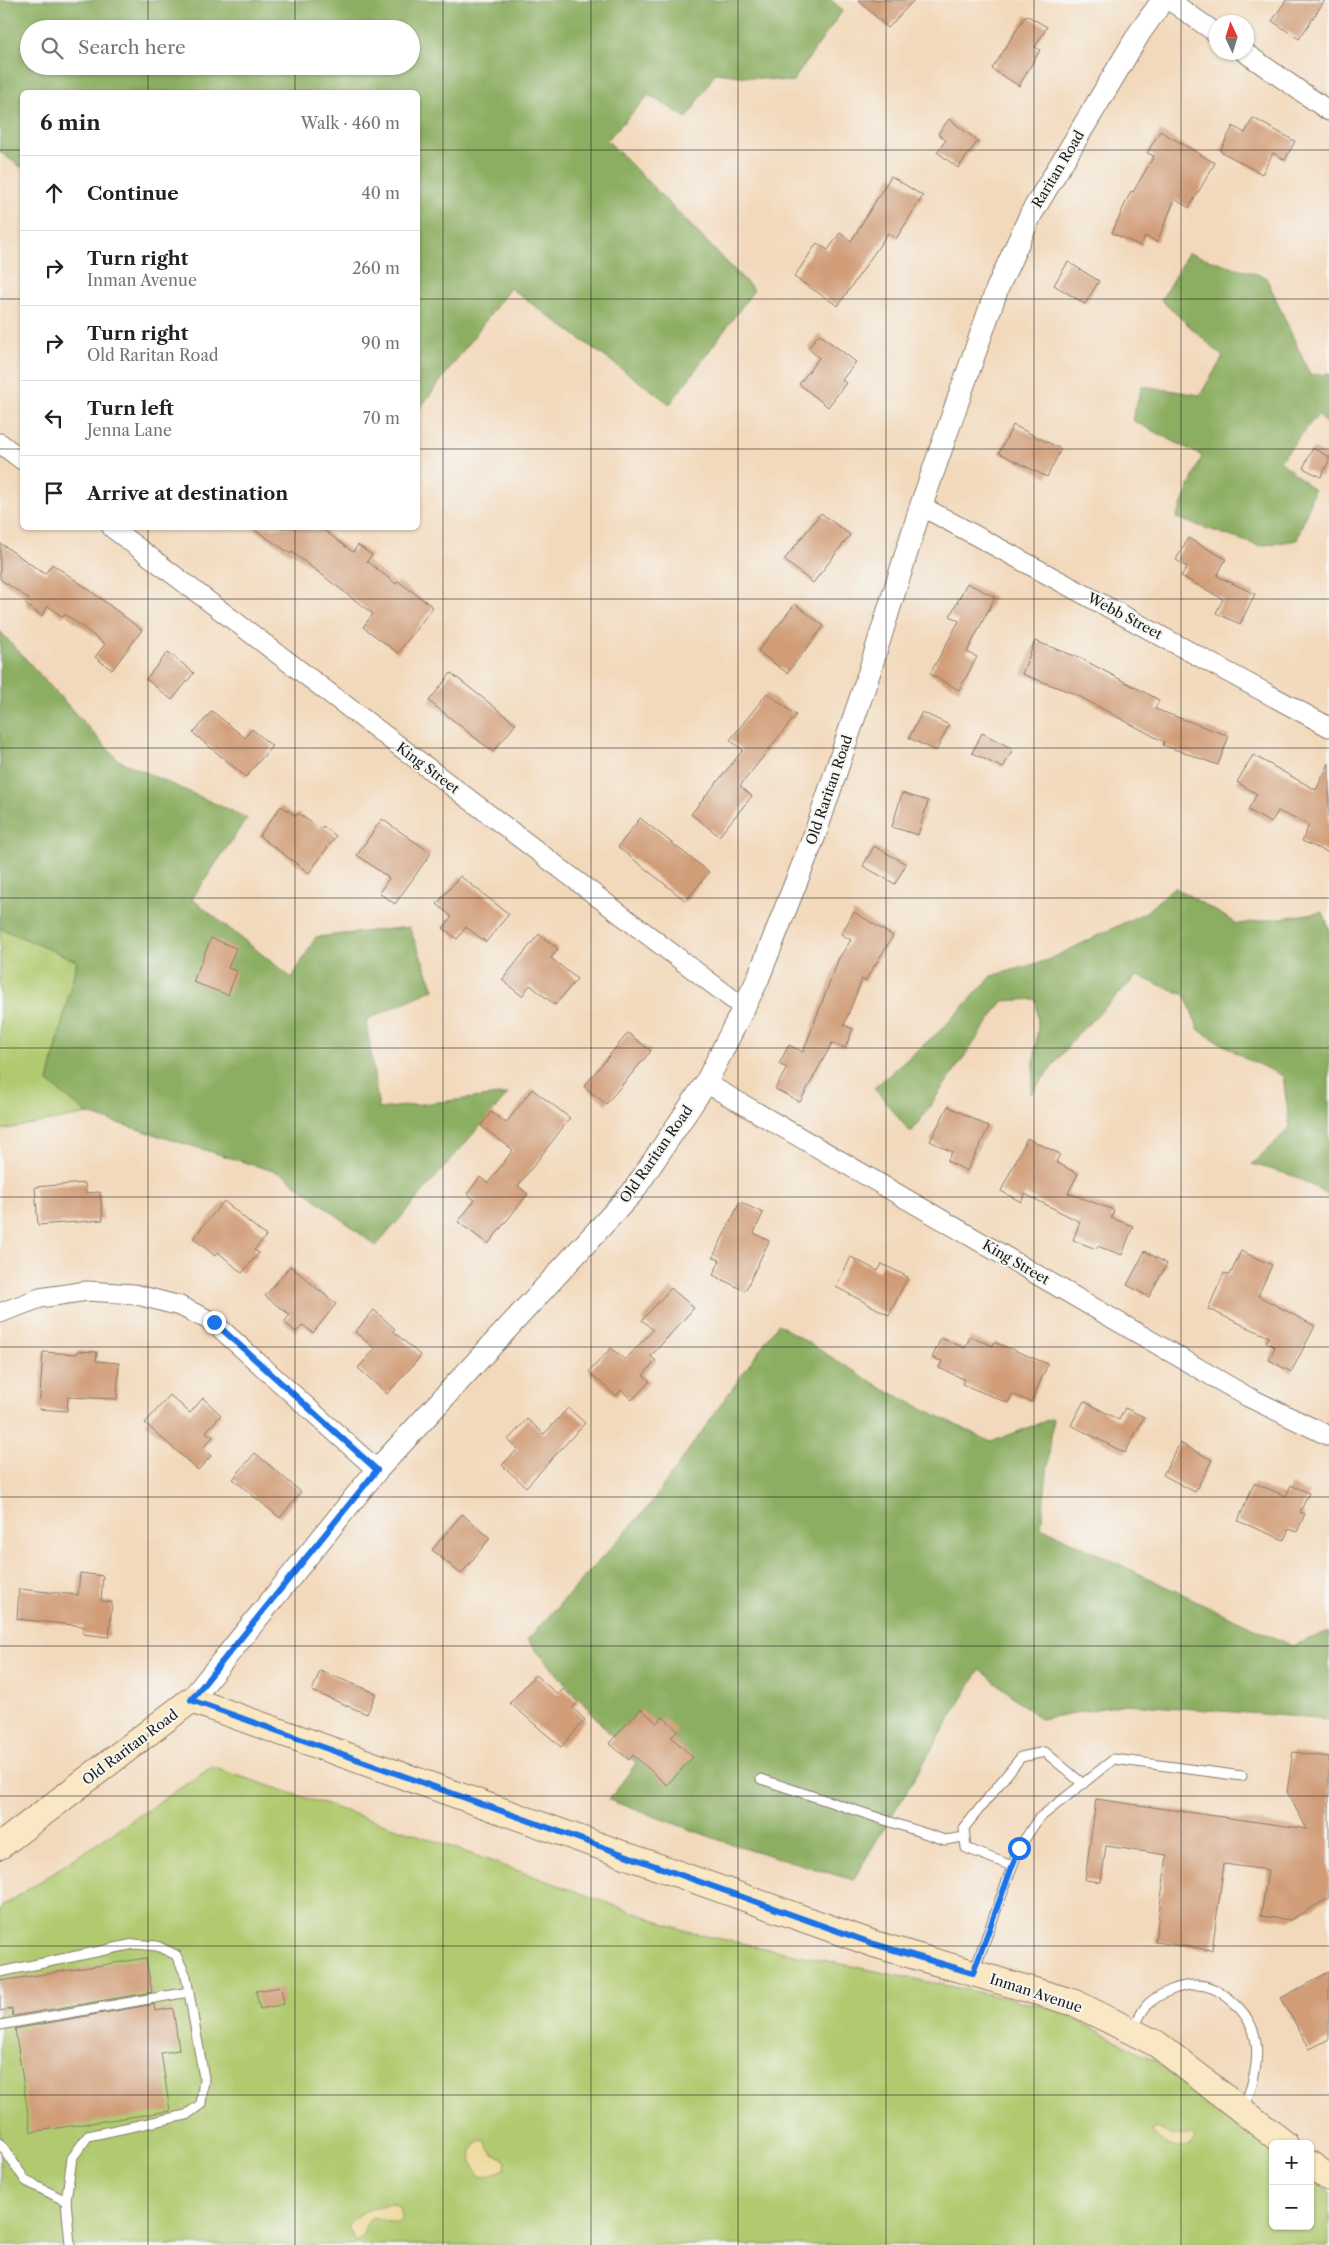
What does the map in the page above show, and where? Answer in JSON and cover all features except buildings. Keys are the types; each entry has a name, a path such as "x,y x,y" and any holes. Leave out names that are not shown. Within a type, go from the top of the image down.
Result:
{"main road":[{"name":"Old Raritan Road","path":"0,1846 191,1700"},
{"name":"Inman Avenue","path":"191,1700 874,1944 1074,2003 1157,2044 1280,2140"},
{"path":"1314,2167 1329,2178"}],"street":[{"name":"Raritan Road","path":"975,350 997,289 1031,214 1140,32 1163,0"},
{"path":"1168,0 1209,28"},
{"path":"1254,59 1329,111"},
{"name":"Old Raritan Road","path":"191,1700 377,1470 632,1193 706,1083 757,981 825,804 869,674 921,506 975,350"},
{"path":"0,443 20,458"},
{"name":"Webb Street","path":"921,506 1329,727"},
{"name":"King Street","path":"115,530 744,1008"},
{"name":"King Street","path":"706,1083 1248,1397 1329,1436"},
{"path":"0,1313 40,1298 87,1291 134,1294 180,1306 214,1322 377,1470"}],"lane":[{"path":"1012,1866 966,1848 964,1828 1021,1757 1045,1752 1083,1784"},
{"path":"973,1973 1019,1848 1038,1819 1114,1759 1242,1776"},
{"path":"761,1779 945,1840 965,1837"},
{"path":"0,1972 134,1944 157,1946 176,1956 186,1976 204,2078 201,2104 186,2115 88,2136 72,2158 66,2201 70,2245"},
{"path":"1131,2032 1147,2004 1169,1990 1196,1985 1214,1990 1234,2002 1246,2016 1253,2031 1256,2052 1253,2086 1242,2110"},
{"path":"0,2025 189,1992"},
{"path":"0,2142 26,2181 66,2201"}],"green space":[{"path":"0,0 831,0 843,10 792,82 715,73 687,118 649,95 607,140 754,290 670,404 510,288 420,408 420,90 20,90 20,167 0,152"},
{"path":"1188,253 1266,277 1310,375 1329,374 1329,427 1318,414 1280,461 1314,490 1297,540 1259,546 1176,518 1202,456 1132,420 1142,386 1200,395 1223,357 1161,300"},
{"path":"0,631 118,760 247,818 192,899 292,978 316,937 409,927 434,989 366,1020 379,1109 508,1094 376,1246 283,1174 88,1114 48,1082 77,961 0,928"},
{"path":"1174,887 1238,924 1323,912 1329,929 1329,1195 1294,1176 1252,1164 1290,1128 1283,1076 1247,1059 1199,1030 1185,995 1137,976 1076,1036 1031,1094 1038,1025 1036,999 1003,1001 911,1133 874,1088 943,1028 992,976 1048,960 1146,912"},
{"path":"0,928 77,961 48,1082 88,1114 0,1130"},
{"path":"778,1324 883,1389 991,1442 1053,1418 1041,1527 1292,1646 1329,1631 1329,1719 1126,1704 1040,1719 980,1669 853,1880 722,1841 609,1800 636,1763 527,1640 649,1506"},
{"path":"212,1767 415,1834 692,1933 1054,2008 1152,2059 1269,2147 1269,2230 1314,2230 1314,2181 1329,2192 1329,2245 0,2245 0,1908"}],"sand":[{"path":"1158,2128 1171,2135 1192,2135 1195,2138 1193,2145 1177,2148 1166,2145 1153,2134 1152,2130"},
{"path":"481,2140 485,2141 493,2154 505,2160 506,2165 504,2169 487,2177 480,2176 472,2162 474,2147"},
{"path":"394,2204 399,2207 401,2217 398,2222 384,2221 372,2217 365,2227 362,2238 355,2242 348,2226 356,2216 368,2210"}],"route":[{"path":"214,1322 377,1470 191,1700 874,1944 973,1973 1019,1848"}]}
